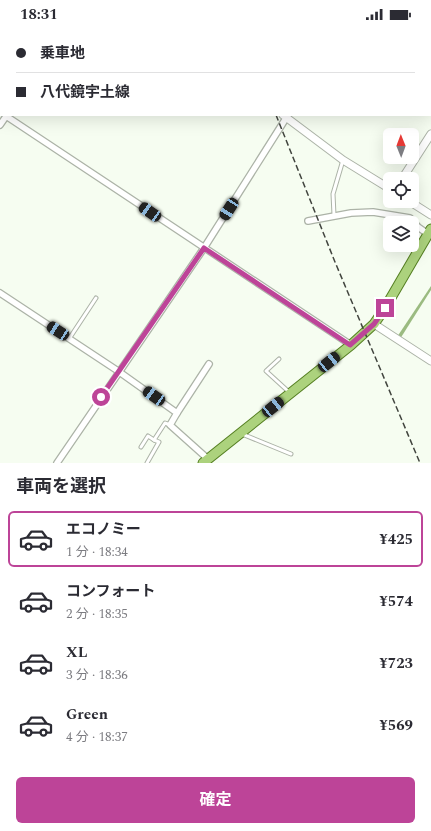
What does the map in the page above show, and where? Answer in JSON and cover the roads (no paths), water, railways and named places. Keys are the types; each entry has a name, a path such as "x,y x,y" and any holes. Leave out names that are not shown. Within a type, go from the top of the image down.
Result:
{"main road":[{"path":"205,461 290,394 374,324 396,290 430,231"}],"street":[{"path":"0,125 5,116"},
{"path":"7,116 350,345"},
{"path":"57,463 118,371 204,248 286,116 343,160 383,185"},
{"path":"407,172 431,134"},
{"path":"419,207 431,215"},
{"path":"308,221 334,215 363,212 405,216 413,220 418,227 430,231"},
{"path":"0,293 118,371 177,413"},
{"path":"374,324 431,361"},
{"path":"205,461 170,425 209,364"}],"lane":[{"path":"334,215 333,194 335,181 343,160"},
{"path":"69,339 96,298"},
{"path":"279,359 266,371 290,394"},
{"path":"154,440 165,423 170,425"},
{"path":"240,433 245,437 291,454"},
{"path":"141,447 148,436 159,442 147,463"}],"railway":[{"path":"276,116 335,262 420,463"}]}
